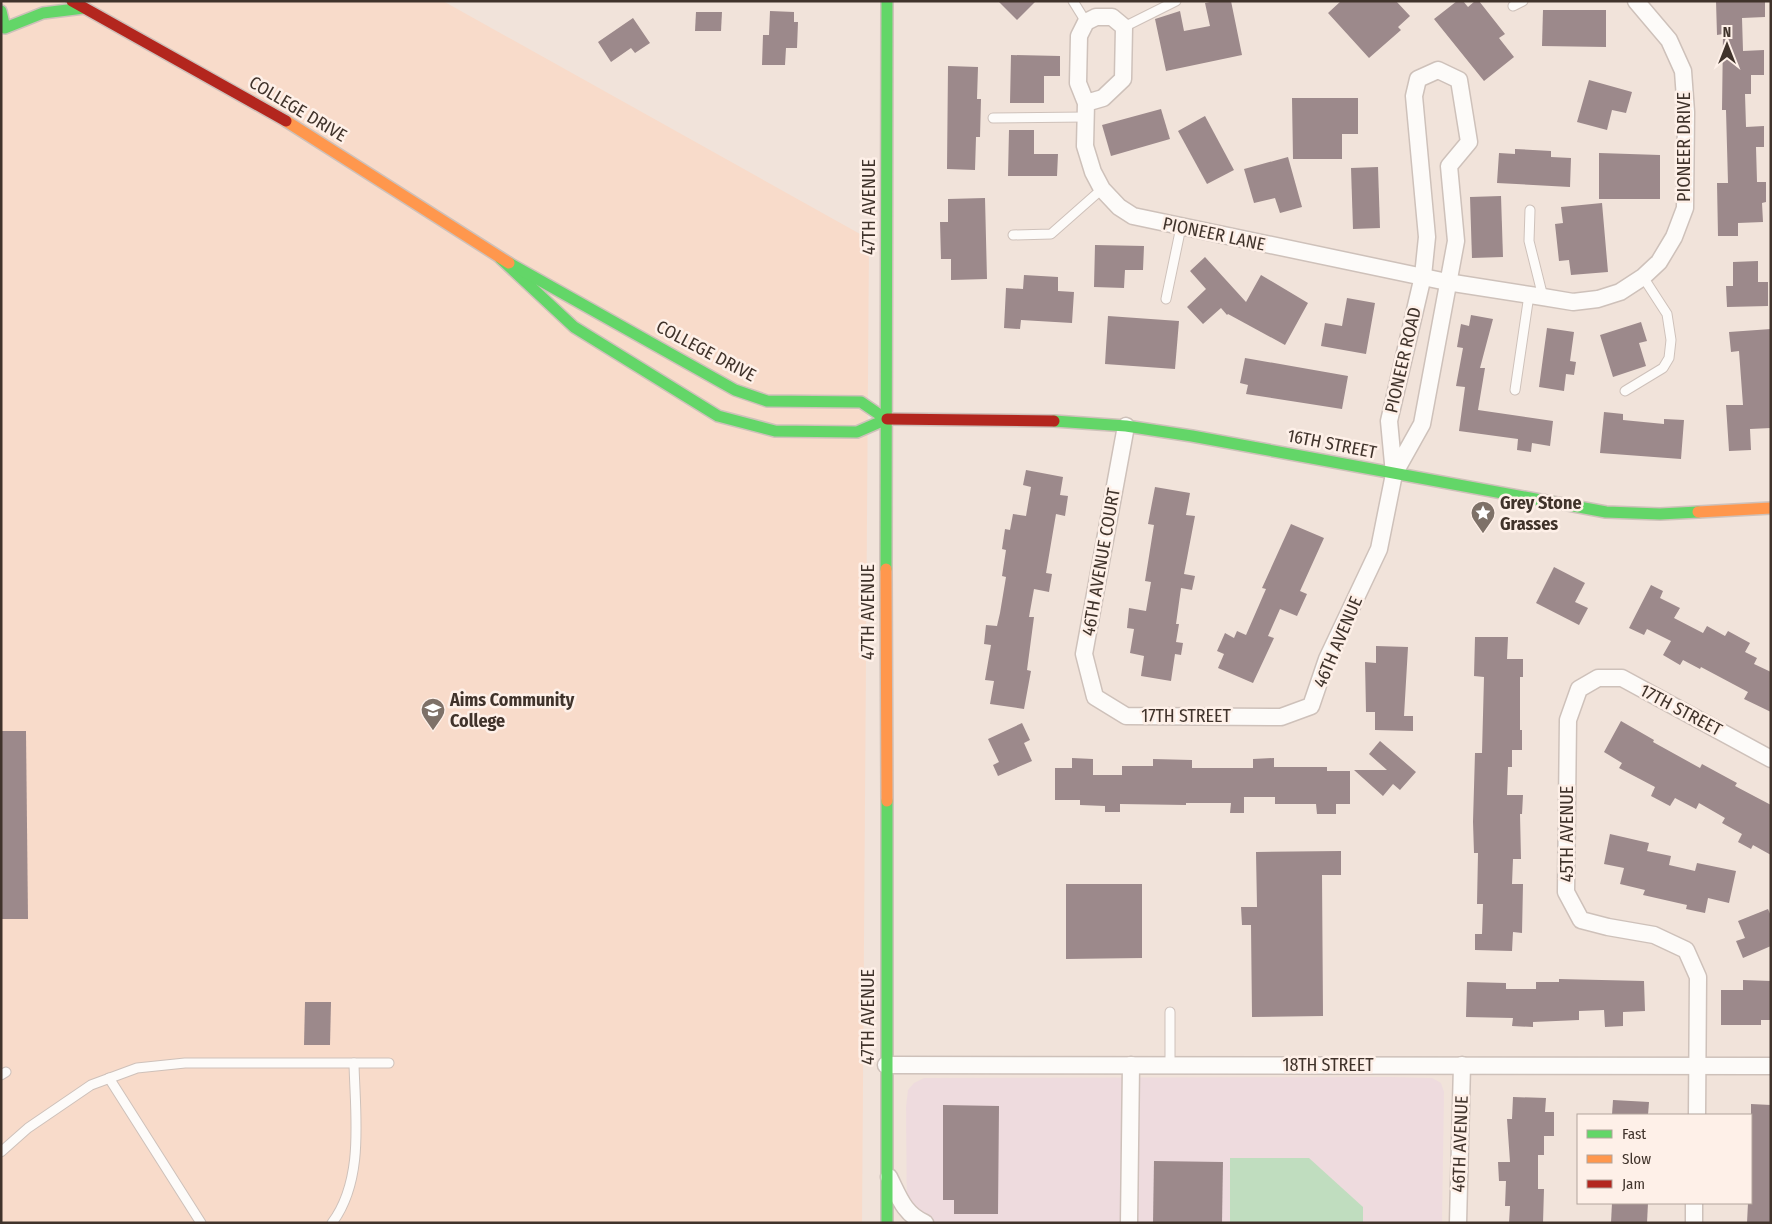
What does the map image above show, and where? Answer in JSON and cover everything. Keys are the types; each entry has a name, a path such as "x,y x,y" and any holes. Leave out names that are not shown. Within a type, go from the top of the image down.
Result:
{"main road":[{"name":"COLLEGE DRIVE","path":"72,1 311,136 500,258 598,311 735,390 767,401 861,402 886,419"},
{"name":"47TH AVENUE","path":"887,1 887,1223"},
{"path":"3,32 17,8"},
{"path":"3,32 25,17 46,12 84,8"},
{"path":"1,11 3,32"},
{"name":"COLLEGE DRIVE","path":"500,258 574,327 718,416 775,431 857,432 886,419"},
{"name":"16TH STREET","path":"886,419 1063,421 1126,426 1320,459 1606,512 1660,514 1771,508"}],"street":[{"name":"PIONEER DRIVE","path":"1423,276 1447,282 1573,302 1598,299 1620,292 1643,277 1659,262 1674,237 1685,208 1686,112 1683,71 1669,40 1636,1"},
{"path":"1086,22 1096,17 1112,17 1124,27 1123,80 1086,110"},
{"name":"PIONEER LANE","path":"1086,22 1079,36 1078,83 1086,110 1085,146 1093,172 1102,190 1119,207 1133,216 1181,227 1423,276"},
{"name":"PIONEER ROAD","path":"1379,549 1394,474 1389,421 1423,276 1427,237 1414,96 1418,80 1438,70 1459,80 1469,142 1449,166 1456,241 1422,424 1394,474"},
{"path":"1421,167 1449,166"},
{"name":"46TH AVENUE COURT","path":"1096,697 1084,654 1126,426"},
{"name":"46TH AVENUE","path":"1281,717 1312,706 1326,659 1379,549"},
{"name":"17TH STREET","path":"1588,684 1598,678 1622,678 1771,759"},
{"name":"45TH AVENUE","path":"1588,684 1579,689 1568,720 1566,892 1581,920 1654,935 1686,950 1698,977 1697,1114"},
{"name":"17TH STREET","path":"1096,697 1126,716 1281,717"},
{"name":"18TH STREET","path":"886,1065 1771,1066"},
{"path":"1129,1223 1131,1065"},
{"name":"46TH AVENUE","path":"1458,1223 1462,1065"},
{"path":"886,1171 904,1208 914,1217 925,1223"},
{"path":"1694,1204 1694,1223"}],"lane":[{"path":"1073,1 1086,22"},
{"path":"1124,27 1176,1"},
{"path":"1513,6 1522,1"},
{"path":"992,118 1086,110"},
{"path":"1014,235 1051,234 1102,190"},
{"path":"1515,390 1536,296 1530,241 1530,210"},
{"path":"1166,299 1181,227"},
{"path":"1625,391 1663,368 1669,358 1671,340 1667,314 1643,277"},
{"path":"1170,1012 1170,1065"},
{"path":"332,1223 348,1192 354,1167 354,1063"},
{"path":"1,1152 56,1108 91,1085 137,1068 168,1064 389,1063"},
{"path":"109,1078 201,1223"}],"shaded area":[{"name":"Aims Community College","path":"1,1 443,1 869,239 862,1223 1,1223"},
{"path":"924,1078 1432,1078 1441,1083 1444,1092 1442,1223 907,1223 906,1107 908,1090 914,1083"}],"green space":[{"path":"1230,1158 1309,1158 1363,1207 1363,1223 1230,1223"}],"building":[{"path":"998,1 1036,1 1017,20"},
{"path":"1231,1 1242,55 1166,71 1155,19 1180,11 1184,31 1210,26 1205,3"},
{"path":"1341,1 1396,1 1410,16 1398,27 1401,30 1369,58 1328,13"},
{"path":"1457,1 1463,1 1468,7 1475,1 1479,1 1505,34 1499,38 1514,57 1484,81 1434,19"},
{"path":"1716,1 1765,1 1765,17 1742,18 1743,51 1764,50 1764,75 1751,75 1751,94 1745,94 1746,127 1764,126 1764,147 1756,147 1757,182 1766,182 1766,202 1762,203 1763,222 1738,223 1738,236 1718,236 1717,183 1728,183 1726,110 1722,110 1723,34 1717,35"},
{"path":"1543,10 1606,10 1606,47 1542,46"},
{"path":"770,11 794,12 794,22 798,22 797,48 786,48 785,65 762,65 763,35 769,35"},
{"path":"696,12 722,12 721,31 695,31"},
{"path":"633,18 650,43 635,53 631,48 611,62 598,42"},
{"path":"1011,55 1060,56 1060,76 1044,76 1044,103 1010,103"},
{"path":"948,66 978,67 977,99 981,99 980,137 976,137 975,170 947,169"},
{"path":"1589,80 1632,92 1626,113 1612,110 1607,130 1577,122"},
{"path":"1292,98 1358,98 1358,134 1342,134 1342,159 1293,159"},
{"path":"1161,109 1170,139 1111,156 1102,125"},
{"path":"1205,116 1234,170 1207,184 1178,131"},
{"path":"1009,130 1034,130 1034,154 1058,154 1057,176 1008,176"},
{"path":"1515,149 1551,151 1551,157 1571,158 1570,187 1497,183 1499,153 1515,154"},
{"path":"1599,153 1660,155 1660,199 1599,199"},
{"path":"1288,157 1302,207 1280,213 1275,198 1254,203 1244,169"},
{"path":"1378,167 1380,228 1353,229 1351,168"},
{"path":"1501,196 1503,257 1472,258 1470,197"},
{"path":"985,198 987,279 951,280 951,259 941,259 940,222 948,222 948,199"},
{"path":"1602,203 1608,272 1571,275 1569,260 1559,261 1555,224 1563,223 1561,207"},
{"path":"1095,245 1144,246 1143,270 1125,270 1124,288 1094,287"},
{"path":"1205,257 1246,302 1261,275 1308,303 1285,345 1227,315 1221,308 1203,324 1187,307 1206,289 1190,271"},
{"path":"1758,261 1758,282 1768,282 1768,306 1727,307 1726,286 1733,286 1733,262"},
{"path":"1024,275 1058,277 1058,291 1074,292 1072,323 1021,320 1020,329 1004,328 1006,288 1023,289"},
{"path":"1347,298 1375,303 1366,354 1321,346 1325,323 1342,326"},
{"path":"1471,315 1493,319 1480,368 1485,368 1478,410 1553,421 1550,446 1532,443 1531,452 1517,450 1518,439 1459,431 1465,387 1456,386 1463,348 1457,347 1461,324 1469,326"},
{"path":"1108,316 1179,321 1175,369 1105,364"},
{"path":"1641,322 1647,341 1639,343 1646,366 1613,377 1600,335"},
{"path":"1547,328 1574,332 1570,361 1576,362 1574,375 1566,374 1564,391 1539,387"},
{"path":"1771,329 1771,428 1750,429 1751,450 1729,451 1726,405 1743,405 1739,351 1731,352 1729,332"},
{"path":"1245,358 1348,376 1342,409 1246,394 1248,385 1240,383"},
{"path":"1604,412 1623,414 1623,420 1664,424 1664,419 1684,420 1681,459 1600,453"},
{"path":"1026,470 1063,477 1060,495 1068,496 1065,516 1056,514 1046,573 1052,574 1049,592 1034,589 1029,617 1034,617 1027,670 1031,671 1024,709 990,704 994,681 985,680 991,645 984,644 986,625 997,626 1000,613 1006,577 1002,576 1006,550 1002,549 1005,529 1010,530 1013,514 1026,516 1031,487 1023,485"},
{"path":"1155,487 1190,493 1186,515 1195,516 1184,574 1195,576 1192,590 1181,588 1176,624 1179,624 1176,642 1183,643 1181,655 1175,654 1171,681 1141,676 1144,656 1130,653 1134,629 1127,628 1129,608 1146,611 1151,582 1145,581 1154,525 1148,524"},
{"path":"1291,524 1324,538 1300,591 1307,594 1297,616 1280,609 1268,636 1274,638 1253,683 1218,668 1224,654 1217,651 1225,633 1234,638 1237,631 1246,635 1266,589 1262,588"},
{"path":"1554,567 1585,583 1575,602 1588,608 1579,625 1536,603"},
{"path":"1651,585 1663,591 1660,598 1680,608 1674,618 1703,633 1707,626 1725,636 1728,631 1750,643 1745,652 1757,658 1754,664 1771,672 1771,712 1744,699 1748,692 1701,667 1700,669 1683,660 1680,665 1663,655 1671,641 1647,629 1644,635 1629,628"},
{"path":"1475,637 1508,637 1507,659 1523,659 1523,677 1520,677 1522,750 1512,750 1512,767 1508,767 1507,795 1523,795 1522,814 1520,814 1521,859 1513,859 1512,884 1523,884 1522,933 1513,932 1512,951 1475,950 1475,934 1482,934 1483,904 1477,904 1478,853 1474,853 1475,753 1482,753 1484,677 1474,676"},
{"path":"1376,646 1408,647 1404,716 1413,716 1413,731 1375,730 1375,712 1366,712 1365,662 1376,663"},
{"path":"1621,721 1654,740 1653,742 1700,768 1702,764 1737,783 1735,786 1771,805 1771,855 1753,845 1751,849 1738,842 1742,834 1722,823 1725,818 1699,803 1696,809 1675,798 1670,806 1651,796 1655,787 1619,768 1622,763 1604,752"},
{"path":"1022,723 1030,740 1024,743 1032,761 998,776 993,765 999,762 988,739"},
{"path":"1,731 26,731 28,919 1,919"},
{"path":"1380,741 1416,772 1400,790 1393,784 1383,796 1354,770 1387,770 1369,754"},
{"path":"1072,758 1093,759 1093,775 1122,775 1122,766 1153,766 1153,759 1192,760 1192,768 1253,768 1253,759 1274,758 1274,767 1327,767 1327,771 1350,771 1350,804 1336,804 1336,814 1317,814 1316,804 1275,804 1275,797 1244,797 1244,813 1230,813 1231,803 1186,803 1186,805 1120,804 1120,812 1105,812 1105,806 1080,805 1080,800 1055,800 1055,768 1072,768"},
{"path":"1610,834 1649,843 1647,851 1671,856 1669,865 1695,871 1697,863 1736,871 1729,903 1708,898 1705,913 1686,909 1687,905 1643,895 1645,890 1620,884 1624,868 1604,864"},
{"path":"1341,851 1341,875 1322,875 1323,1016 1252,1017 1251,925 1242,925 1241,907 1257,907 1256,852"},
{"path":"1066,884 1142,884 1142,958 1066,959"},
{"path":"1768,909 1771,916 1771,946 1743,958 1736,941 1745,938 1738,921"},
{"path":"1559,979 1644,981 1645,1011 1623,1012 1623,1026 1605,1027 1604,1010 1579,1011 1579,1020 1533,1022 1533,1027 1512,1026 1513,1018 1466,1017 1467,982 1506,983 1506,989 1536,989 1536,982 1559,982"},
{"path":"1743,980 1771,981 1771,1020 1761,1020 1761,1025 1721,1025 1721,990 1743,990"},
{"path":"305,1002 331,1002 330,1045 304,1045"},
{"path":"1513,1097 1546,1098 1545,1112 1554,1112 1554,1136 1544,1136 1544,1155 1538,1155 1538,1189 1544,1189 1543,1223 1509,1223 1510,1206 1505,1206 1506,1181 1499,1181 1498,1162 1510,1162 1507,1119 1512,1119"},
{"path":"1613,1100 1649,1102 1648,1114 1612,1114"},
{"path":"1751,1104 1771,1105 1771,1223 1747,1223 1748,1204 1752,1204"},
{"path":"943,1105 999,1106 998,1214 954,1214 954,1200 943,1200"},
{"path":"1154,1161 1223,1162 1222,1223 1153,1223"},
{"path":"1612,1204 1648,1204 1647,1223 1611,1223"}],"traffic: fast":[{"path":"886,569 887,1"},
{"path":"1,11 5,28 43,13 84,8"},
{"path":"500,258 574,327 718,416 775,431 857,432 887,419"},
{"path":"509,263 735,390 767,401 861,402 886,419"},
{"path":"1054,421 1126,426 1192,436 1606,512 1660,514 1698,512"},
{"path":"887,801 887,1223"}],"traffic: slow":[{"path":"286,121 509,263"},
{"path":"1698,512 1771,508"},
{"path":"886,569 887,801"}],"traffic: jam":[{"path":"72,1 286,121"},
{"path":"887,419 1054,421"}],"place":[{"name":"Grey Stone Grasses","path":"1483,534"},
{"name":"Aims Community College","path":"433,731"}]}
